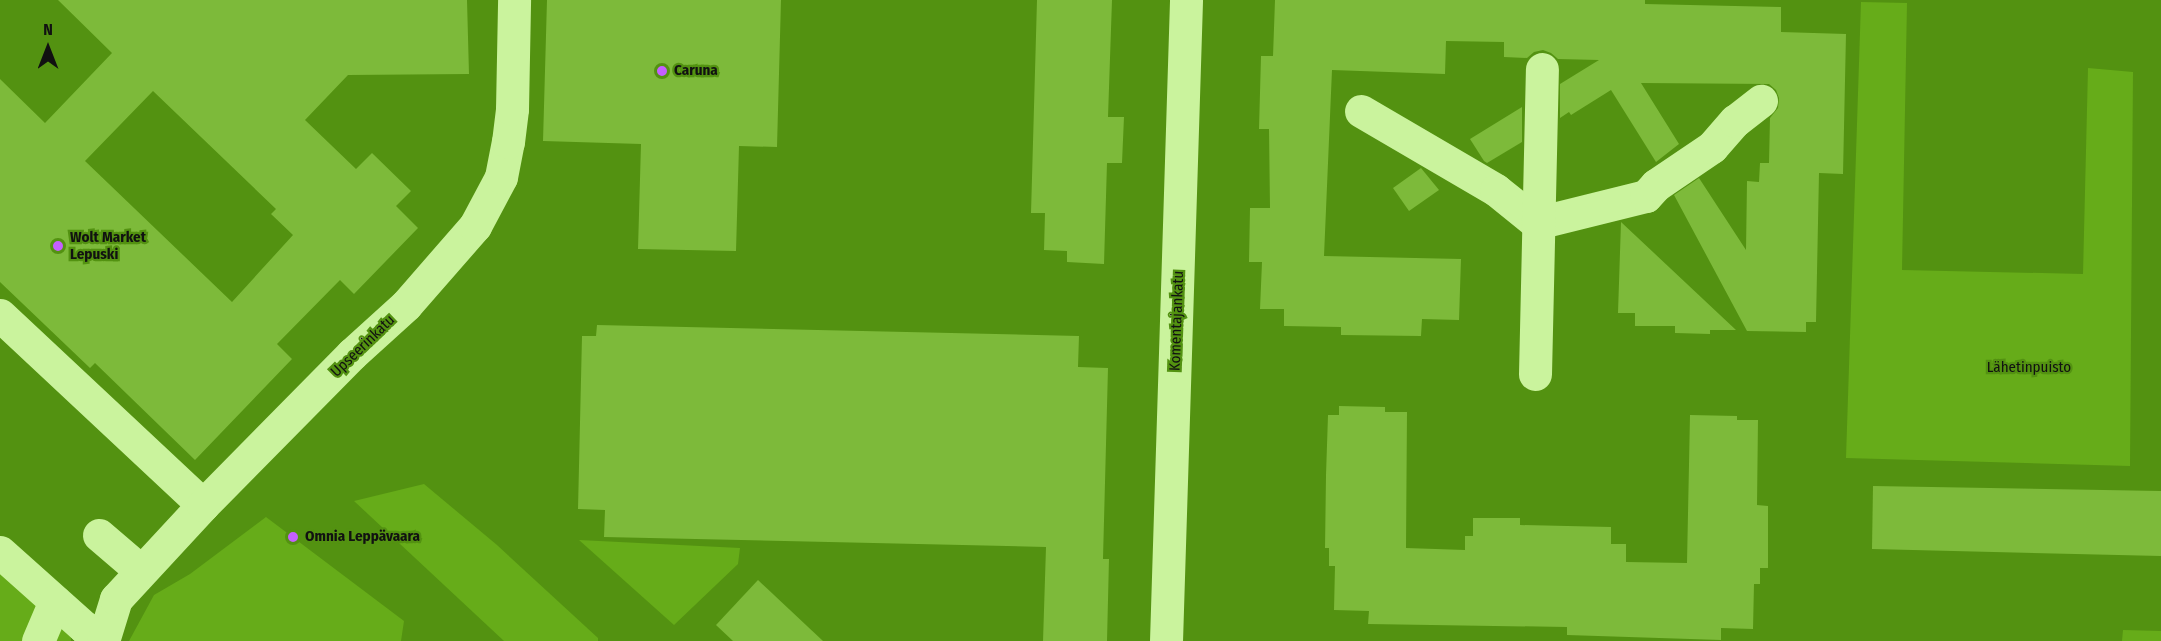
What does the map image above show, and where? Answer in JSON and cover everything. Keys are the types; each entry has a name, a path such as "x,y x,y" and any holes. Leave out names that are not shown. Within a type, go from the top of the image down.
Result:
{"street":[{"name":"Upseerinkatu","path":"103,640 116,599 141,571 352,354 406,305 476,226 501,177 508,142 512,109 514,0"},
{"name":"Komentajankatu","path":"1166,641 1186,0"},
{"path":"1535,374 1542,69"},
{"path":"1537,223 1646,196 1656,185 1712,147 1735,121 1761,101"},
{"path":"1361,111 1496,190 1537,223"},
{"path":"0,315 203,506"},
{"path":"99,535 141,571"},
{"path":"0,552 84,627 103,640"},
{"path":"38,641 55,601"}],"green space":[{"name":"Lähetinpuisto","path":"1861,2 1907,3 1902,270 2083,274 2088,68 2133,72 2130,466 1846,458"},
{"path":"424,484 497,545 598,638 598,641 504,641 354,501"},
{"path":"266,517 404,621 401,641 129,641 154,595 190,574"},
{"path":"579,540 740,548 738,564 674,625"},
{"path":"0,559 70,602 71,641 0,641"},
{"path":"2123,630 2161,631 2161,641 2122,641"}],"building":[{"path":"58,0 467,0 469,74 348,75 305,120 356,169 372,153 411,191 396,206 418,228 354,294 340,280 277,344 292,359 195,460 95,363 90,368 0,282 0,79 45,123 112,53","holes":["153,91 276,209 271,214 293,235 232,302 85,161"]},
{"name":"Caruna","path":"547,0 781,0 777,147 739,146 736,251 638,249 641,144 543,141"},
{"path":"1037,0 1112,0 1108,117 1124,117 1122,163 1107,163 1104,264 1067,262 1067,251 1044,250 1045,213 1031,213"},
{"path":"1275,0 1645,0 1645,4 1781,7 1781,32 1846,34 1843,174 1819,173 1816,322 1806,322 1806,332 1747,331 1674,195 1699,178 1746,250 1747,181 1759,182 1760,163 1769,163 1770,118 1778,108 1779,98 1776,90 1769,84 1641,83 1679,144 1656,162 1611,90 1571,115 1569,112 1560,118 1560,84 1599,60 1558,59 1543,50 1534,52 1527,58 1504,57 1504,42 1446,41 1445,74 1332,70 1324,256 1461,259 1459,320 1422,319 1421,336 1341,335 1341,327 1284,326 1284,309 1260,309 1262,262 1249,262 1250,208 1270,208 1269,129 1259,129 1261,56 1273,56"},
{"path":"1522,107 1522,142 1487,163 1470,139"},
{"path":"1421,168 1439,190 1409,211 1393,188"},
{"path":"1621,222 1736,330 1710,330 1710,334 1675,333 1675,326 1635,326 1635,313 1618,313"},
{"path":"597,325 1079,336 1078,367 1108,368 1103,559 1109,559 1107,641 1043,641 1046,547 604,537 605,510 578,509 582,336 596,336"},
{"path":"1339,406 1385,407 1385,412 1407,412 1406,548 1465,550 1465,536 1473,536 1473,518 1520,518 1520,525 1611,527 1611,544 1626,544 1626,562 1687,563 1690,415 1737,416 1737,420 1758,420 1757,505 1768,506 1768,568 1760,568 1760,584 1754,584 1753,629 1721,628 1721,640 1567,635 1567,627 1368,624 1369,611 1334,610 1335,566 1329,566 1329,548 1325,548 1326,475 1328,415 1339,415"},
{"path":"1873,486 2161,491 2161,556 1872,549"},
{"path":"758,580 823,641 733,641 716,625"}],"place":[{"name":"Caruna","path":"662,71"},
{"name":"Wolt Market Lepuski","path":"58,246"},
{"name":"Omnia Leppävaara","path":"293,537"}]}
